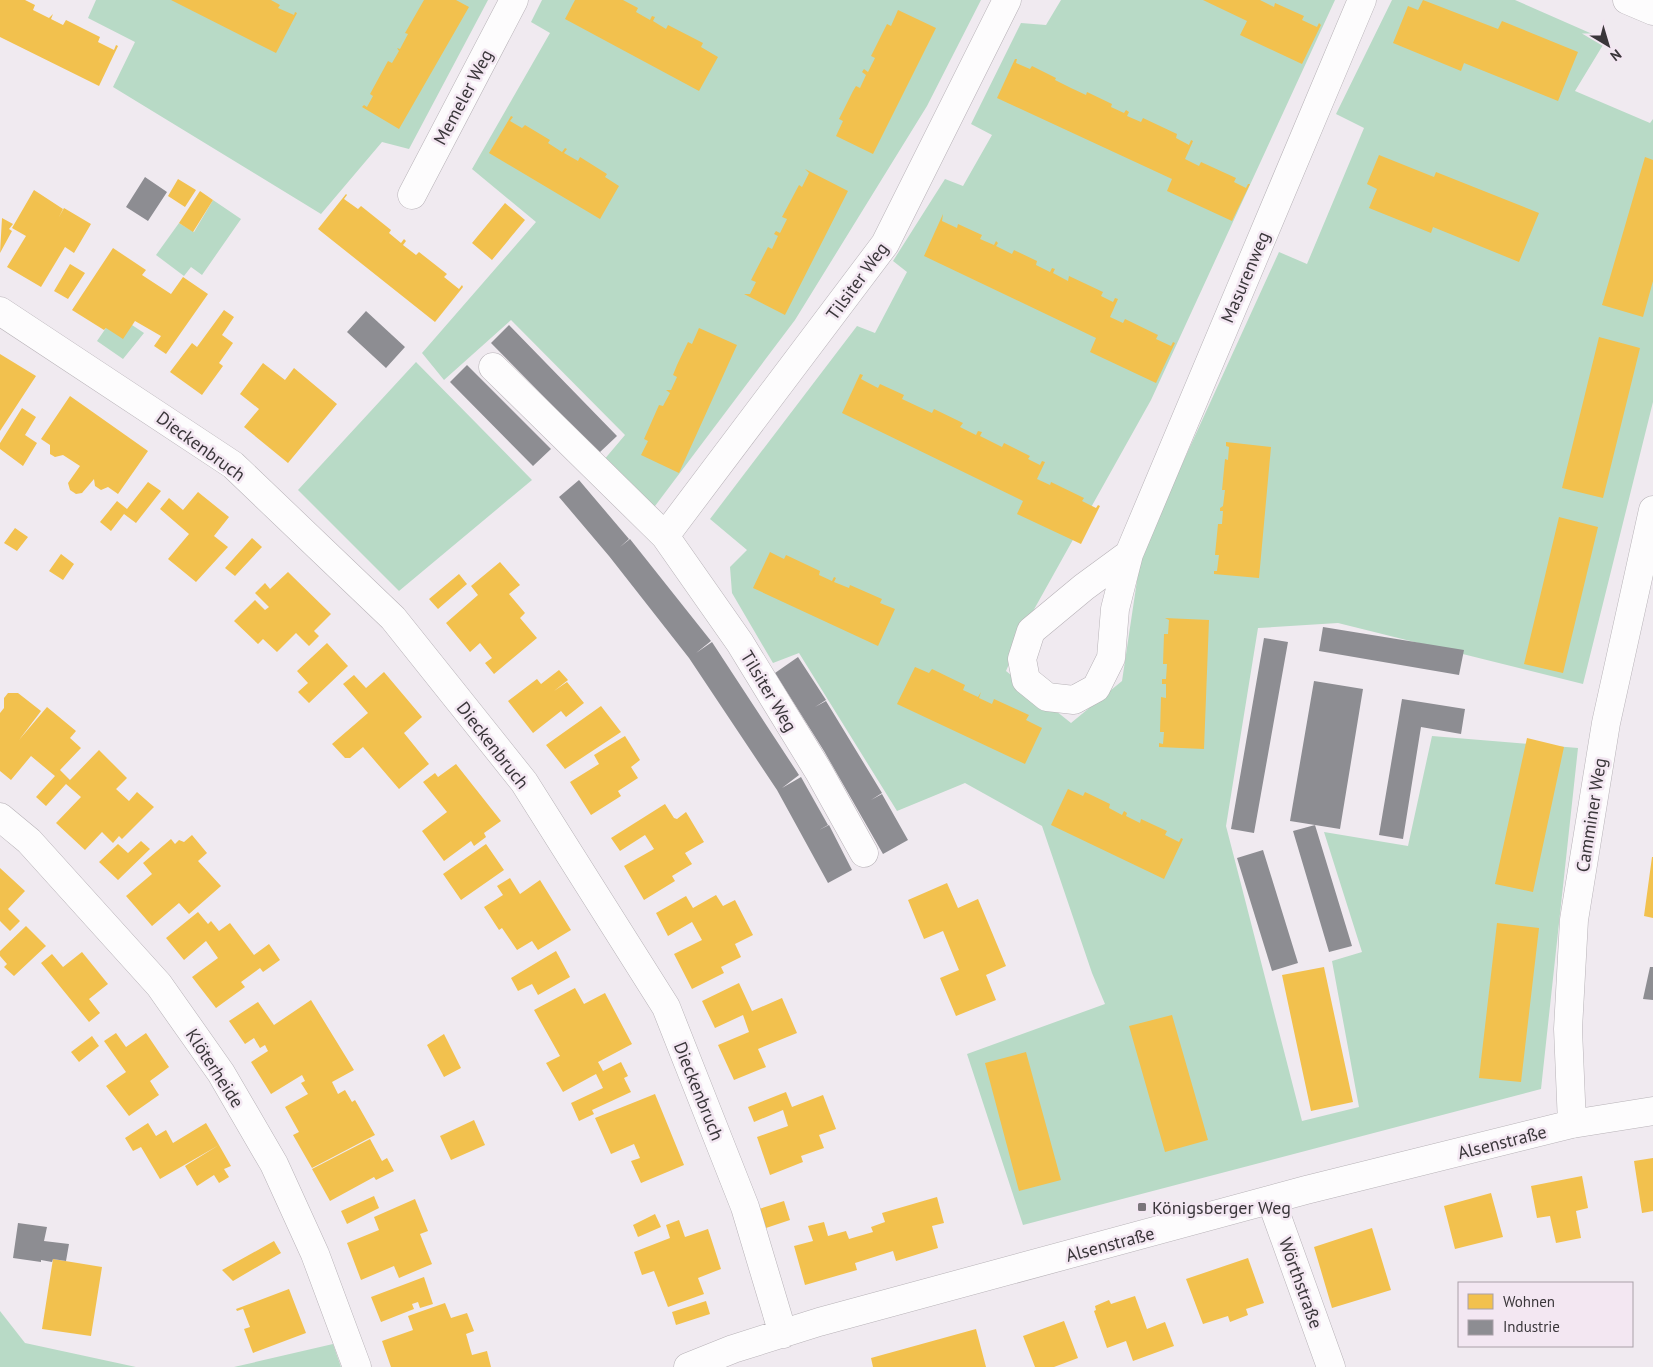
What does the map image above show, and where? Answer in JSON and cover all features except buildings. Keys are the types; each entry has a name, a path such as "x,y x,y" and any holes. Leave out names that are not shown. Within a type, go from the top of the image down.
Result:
{"street":[{"name":"Memeler Weg","path":"412,195 514,0"},
{"name":"Tilsiter Weg","path":"665,536 885,244 1007,0"},
{"name":"Masurenweg","path":"1129,554 1084,587 1031,631 1022,660 1026,680 1047,697 1074,700 1096,688 1111,658 1115,609 1129,554 1362,0"},
{"path":"1627,0 1653,11"},
{"name":"Dieckenbruch","path":"0,310 233,465 393,618 524,782 666,1007 745,1206 783,1334"},
{"name":"Tilsiter Weg","path":"493,368 665,536 740,643 819,772 864,853"},
{"name":"Camminer Weg","path":"1572,1124 1568,1029 1574,920 1606,723 1653,510"},
{"name":"Klöterheide","path":"0,817 29,841 159,986 221,1073 274,1164 315,1254 358,1367"},
{"name":"Alsenstraße","path":"688,1367 733,1349 829,1320 1271,1200 1572,1124 1653,1111"},
{"name":"Wörthstraße","path":"1271,1200 1331,1367"}],"green space":[{"path":"96,0 488,0 409,149 382,142 321,214 113,87 135,42 88,18"},
{"path":"542,0 981,0 927,106 795,320 652,510 603,461 625,435 511,320 444,380 422,353 536,222 472,169 550,33 531,22"},
{"path":"1061,0 1335,0 1151,400 1027,622 1006,671 1071,723 1122,681 1141,554 1279,252 1307,264 1364,128 1336,114 1392,0 1515,0 1606,40 1575,91 1650,123 1653,119 1653,402 1583,684 1338,623 1258,628 1226,826 1302,1121 1359,1107 1332,961 1362,952 1324,832 1408,846 1432,736 1578,748 1541,1089 1023,1225 967,1054 1105,1004 1092,973 1042,826 965,783 897,811 799,653 773,663 732,593 730,567 747,550 710,519 857,326 875,333 907,272 893,261 945,179 963,186 992,135 971,124 1021,23 1046,25"},
{"path":"213,200 241,219 202,275 191,267 184,276 156,255 179,223 194,232"},
{"path":"132,325 144,333 123,359 97,341 106,328"},
{"path":"416,362 532,480 399,591 298,490"},
{"path":"0,1311 25,1343 136,1367 0,1367"},
{"path":"333,1344 341,1367 234,1367"}],"place":[{"name":"Königsberger Weg","path":"1142,1207"}]}
